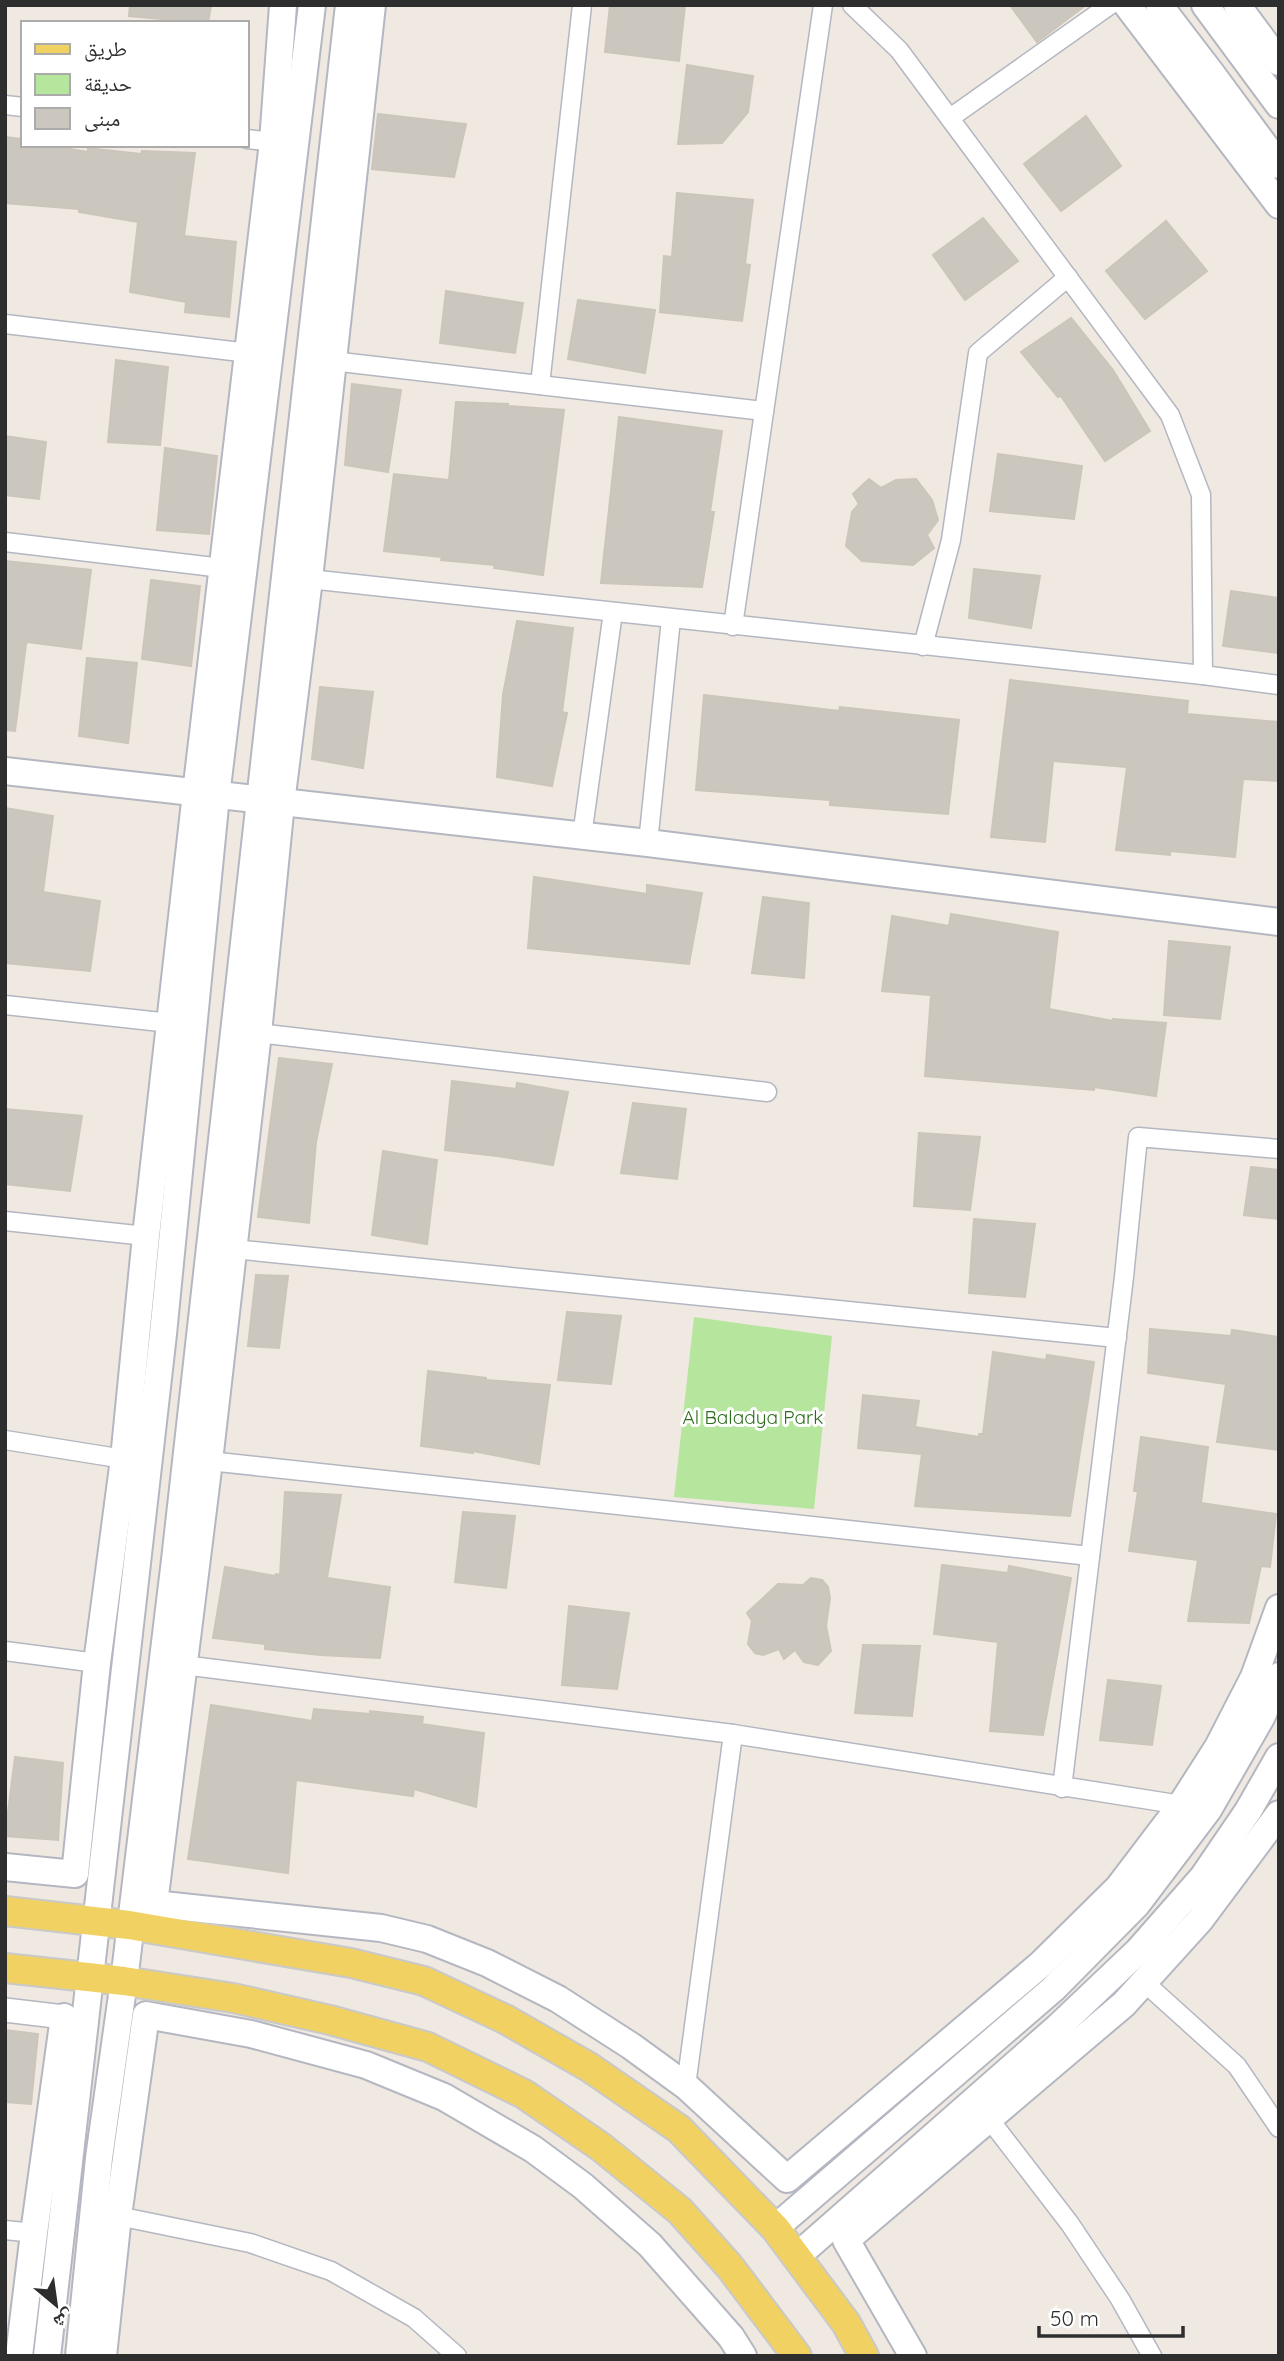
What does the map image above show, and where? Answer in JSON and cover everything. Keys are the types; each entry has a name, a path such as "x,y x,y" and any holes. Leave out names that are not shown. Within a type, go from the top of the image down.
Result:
{"main road":[{"path":"47,2356 163,1334 222,568 250,353 273,142 283,5"},
{"path":"5,1867 75,1874 97,1663 124,1458 170,1023 206,794 312,5"},
{"path":"79,2356 99,2158 124,1981 270,801 349,5"},
{"path":"372,5 309,579 270,801 257,1033 209,1461 154,1905 381,1928 427,1939 486,1963 558,1999 631,2046 686,2087 787,2179 1041,1964 1118,1888 1181,1805 1218,1747 1254,1677 1279,1608"},
{"path":"1127,5 1279,205"},
{"path":"1158,5 1211,72 1279,166"},
{"path":"1205,5 1279,105"},
{"path":"1237,5 1279,62"},
{"path":"5,771 648,843 1279,922"},
{"path":"775,2228 1052,1989 1138,1903 1208,1810 1262,1716 1279,1676"},
{"path":"796,2257 1058,2026 1138,1951 1203,1877 1248,1811 1279,1757"},
{"path":"913,2356 846,2240 1124,2004 1200,1920 1278,1818"},
{"path":"5,1911 130,1925 351,1963 424,1981 505,2019 589,2067 679,2129 775,2228 846,2323 864,2356"},
{"path":"5,1968 124,1981 233,1997 330,2020 428,2047 524,2094 601,2147 680,2211 730,2267 797,2356"},
{"path":"103,2356 117,2216 146,2015 251,2035 366,2065 444,2097 533,2149 583,2186 650,2245 731,2337 743,2356"},
{"path":"19,2356 64,2017"}],"street":[{"path":"540,385 582,5"},
{"path":"733,626 823,5"},
{"path":"852,5 900,50 1170,415 1200,495 1203,675"},
{"path":"950,118 1110,5"},
{"path":"248,139 273,142"},
{"path":"923,646 951,540 978,353 1068,278"},
{"path":"5,324 250,353"},
{"path":"332,361 764,411"},
{"path":"5,542 222,568"},
{"path":"309,579 1279,685"},
{"path":"582,836 613,612"},
{"path":"648,843 671,619"},
{"path":"5,1005 170,1023"},
{"path":"257,1033 767,1092"},
{"path":"1062,1788 1117,1338 1138,1137 1279,1149"},
{"path":"5,1221 146,1236"},
{"path":"233,1249 1117,1338"},
{"path":"5,1440 124,1458"},
{"path":"209,1461 1090,1556"},
{"path":"5,1651 97,1663"},
{"path":"183,1665 733,1734 1208,1810"},
{"path":"686,2087 733,1734"},
{"path":"1144,1982 1237,2066 1279,2128"},
{"path":"5,2010 64,2017"},
{"path":"990,2120 1070,2224 1120,2299 1152,2356"},
{"path":"117,2216 250,2243 331,2271 414,2318 457,2356"},
{"path":"5,2230 34,2234"}],"green space":[{"name":"Al Baladya Park","path":"694,1317 832,1336 814,1509 674,1497"}],"building":[{"path":"130,5 211,5 208,21 129,16"},
{"path":"610,5 685,5 679,61 605,52"},
{"path":"1010,5 1086,5 1037,42"},
{"path":"687,65 753,76 748,112 722,143 678,144"},
{"path":"378,114 466,124 454,177 372,169"},
{"path":"1086,116 1121,166 1061,211 1024,164"},
{"path":"5,137 21,139 21,147 57,147 88,152 88,148 141,154 142,151 195,153 184,236 236,242 229,317 185,312 186,302 130,292 138,222 79,212 79,209 5,203"},
{"path":"677,193 753,200 745,264 750,265 742,321 660,312 664,256 672,257"},
{"path":"983,218 1018,261 965,300 933,255"},
{"path":"1166,221 1207,271 1145,319 1106,271"},
{"path":"446,291 523,303 515,353 440,343"},
{"path":"578,300 655,310 645,373 568,359"},
{"path":"1071,318 1113,370 1150,431 1105,461 1061,396 1058,397 1021,352"},
{"path":"116,360 168,367 160,445 108,442"},
{"path":"352,384 401,390 388,472 345,465"},
{"path":"456,402 564,410 543,575 494,568 495,565 441,560 442,557 384,551 394,474 449,480"},
{"path":"619,417 722,431 710,512 714,512 702,587 601,583"},
{"path":"5,436 46,442 39,499 5,495"},
{"path":"165,448 217,456 209,534 157,530"},
{"path":"998,454 1082,466 1074,519 990,511"},
{"path":"869,479 881,488 896,480 916,479 932,500 938,520 927,535 934,548 913,565 862,561 846,546 852,512 859,504 853,494"},
{"path":"5,561 91,570 81,649 26,644 15,731 5,730"},
{"path":"974,569 1040,576 1031,628 969,618"},
{"path":"151,580 200,586 191,666 142,659"},
{"path":"1231,591 1279,598 1279,653 1223,646"},
{"path":"517,621 573,628 562,712 567,713 552,786 497,777 503,695"},
{"path":"87,658 137,663 128,743 79,736"},
{"path":"1010,680 1188,701 1187,714 1279,722 1279,781 1243,779 1235,857 1170,851 1170,855 1116,850 1127,767 1053,761 1045,842 991,837"},
{"path":"320,687 373,692 363,768 312,759"},
{"path":"704,695 839,711 840,707 959,720 948,814 830,805 830,800 696,790"},
{"path":"5,808 53,816 43,892 100,901 90,971 5,963"},
{"path":"534,877 647,894 647,885 702,893 689,964 528,948"},
{"path":"763,897 809,903 804,978 752,973"},
{"path":"951,914 1058,932 1049,1009 1113,1021 1166,1023 1156,1096 1094,1087 1094,1090 925,1076 931,995 882,991 892,916 949,926"},
{"path":"1169,941 1230,947 1220,1019 1164,1015"},
{"path":"279,1058 332,1064 316,1142 309,1223 258,1217"},
{"path":"452,1081 516,1089 517,1083 568,1092 553,1165 445,1150"},
{"path":"633,1103 686,1109 677,1179 621,1173"},
{"path":"5,1109 82,1116 70,1191 5,1184"},
{"path":"919,1133 980,1137 970,1210 914,1206"},
{"path":"383,1151 437,1160 427,1244 372,1235"},
{"path":"1251,1167 1279,1170 1279,1219 1244,1215"},
{"path":"974,1219 1035,1224 1025,1297 969,1293"},
{"path":"256,1275 288,1276 279,1348 248,1346"},
{"path":"567,1312 621,1316 611,1384 558,1380"},
{"path":"1150,1329 1231,1336 1232,1330 1279,1337 1279,1450 1217,1442 1226,1384 1148,1373"},
{"path":"993,1352 1046,1360 1047,1355 1094,1362 1070,1516 915,1506 922,1454 858,1448 863,1395 919,1401 915,1427 979,1437 979,1434 983,1434"},
{"path":"428,1371 486,1380 550,1385 539,1464 473,1451 421,1446"},
{"path":"1141,1437 1208,1447 1201,1503 1276,1514 1270,1567 1261,1566 1249,1623 1188,1621 1198,1560 1129,1551 1138,1491 1134,1491"},
{"path":"285,1492 341,1495 327,1578 390,1587 380,1658 265,1649 265,1644 213,1638 225,1567 280,1575"},
{"path":"463,1512 515,1516 506,1588 455,1582"},
{"path":"942,1565 1008,1573 1009,1566 1071,1578 1043,1735 990,1731 998,1642 934,1634"},
{"path":"811,1578 822,1580 828,1587 830,1598 826,1626 831,1651 818,1665 804,1662 795,1650 784,1659 779,1649 763,1655 755,1653 748,1644 752,1621 747,1613 778,1584 803,1585"},
{"path":"569,1606 629,1613 617,1689 562,1685"},
{"path":"863,1645 920,1646 912,1716 855,1713"},
{"path":"1108,1680 1161,1686 1152,1745 1100,1740"},
{"path":"211,1705 312,1721 314,1709 370,1714 370,1711 423,1717 422,1724 484,1733 476,1807 414,1789 413,1796 296,1780 288,1873 188,1859"},
{"path":"15,1757 63,1763 58,1840 5,1836"},
{"path":"5,2030 38,2034 31,2104 5,2102"}]}
